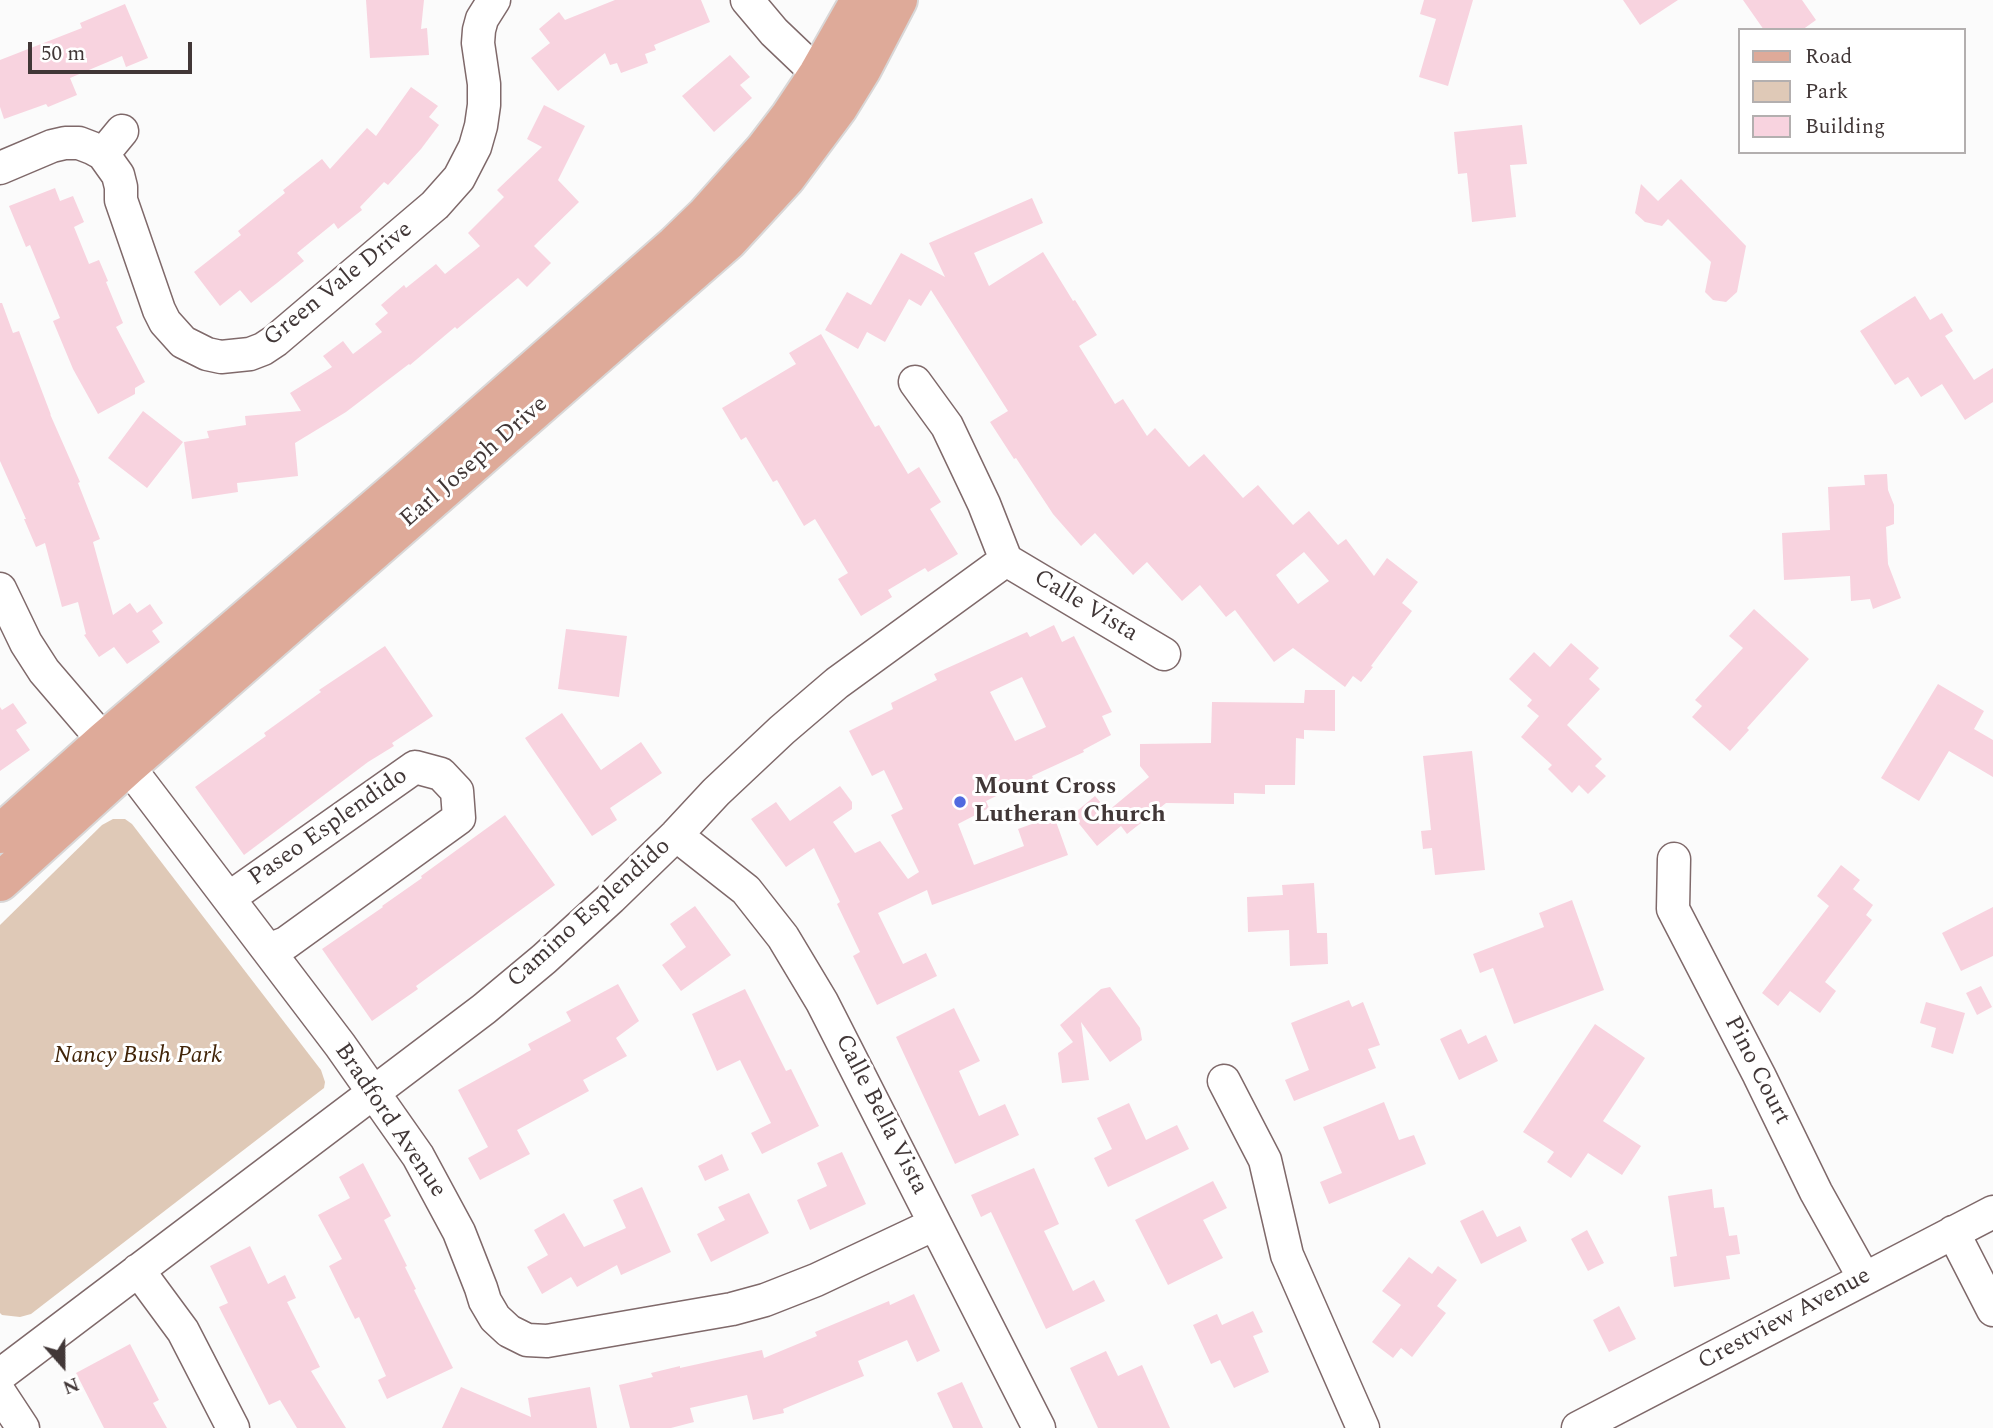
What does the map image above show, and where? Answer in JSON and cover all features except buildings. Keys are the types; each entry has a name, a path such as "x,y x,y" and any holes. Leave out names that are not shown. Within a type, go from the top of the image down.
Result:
{"main road":[{"name":"Earl Joseph Drive","path":"833,83 860,0"},
{"name":"Earl Joseph Drive","path":"0,882 116,753 419,470 706,215 764,150 884,29 898,0"},
{"name":"Earl Joseph Drive","path":"0,834 116,753"}],"street":[{"name":"Green Vale Drive","path":"0,168 65,143 79,143 92,148 112,143 111,164 118,175 121,200 159,310 173,333 195,349 221,357 236,357 263,349 435,205 459,178 475,147 481,126 484,84 478,43 479,30 482,19 494,0"},
{"path":"747,0 774,32 833,83"},
{"path":"915,382 947,426 984,504 1006,560"},
{"name":"Calle Vista","path":"1006,560 1164,654"},
{"name":"Camino Esplendido","path":"0,1374 484,1009 544,959 676,835 725,783 782,730 837,683 1006,560"},
{"name":"Bradford Avenue","path":"0,589 21,634 44,671 116,753 229,898 340,1045 418,1156 459,1232 485,1301 495,1318 509,1331 527,1339 547,1341 765,1300 816,1280 935,1223"},
{"name":"Paseo Esplendido","path":"229,898 415,767 441,774 457,791 459,818 286,943 268,950"},
{"name":"Calle Bella Vista","path":"676,835 746,890 783,937 822,1002 1040,1428"},
{"name":"Pino Court","path":"1674,859 1672,909 1759,1075 1816,1192 1864,1278"},
{"path":"1224,1081 1265,1160 1287,1255 1363,1428"},
{"name":"Crestview Avenue","path":"1578,1428 1993,1212"},
{"path":"1953,1232 1993,1310"},
{"path":"138,1270 183,1331 233,1428"},
{"path":"0,1393 23,1428"}],"green space":[{"name":"Nancy Bush Park","path":"113,819 125,819 132,824 321,1070 324,1088 31,1314 20,1317 2,1315 0,925 102,825"}],"place":[{"name":"Mount Cross Lutheran Church","path":"960,802"}]}
